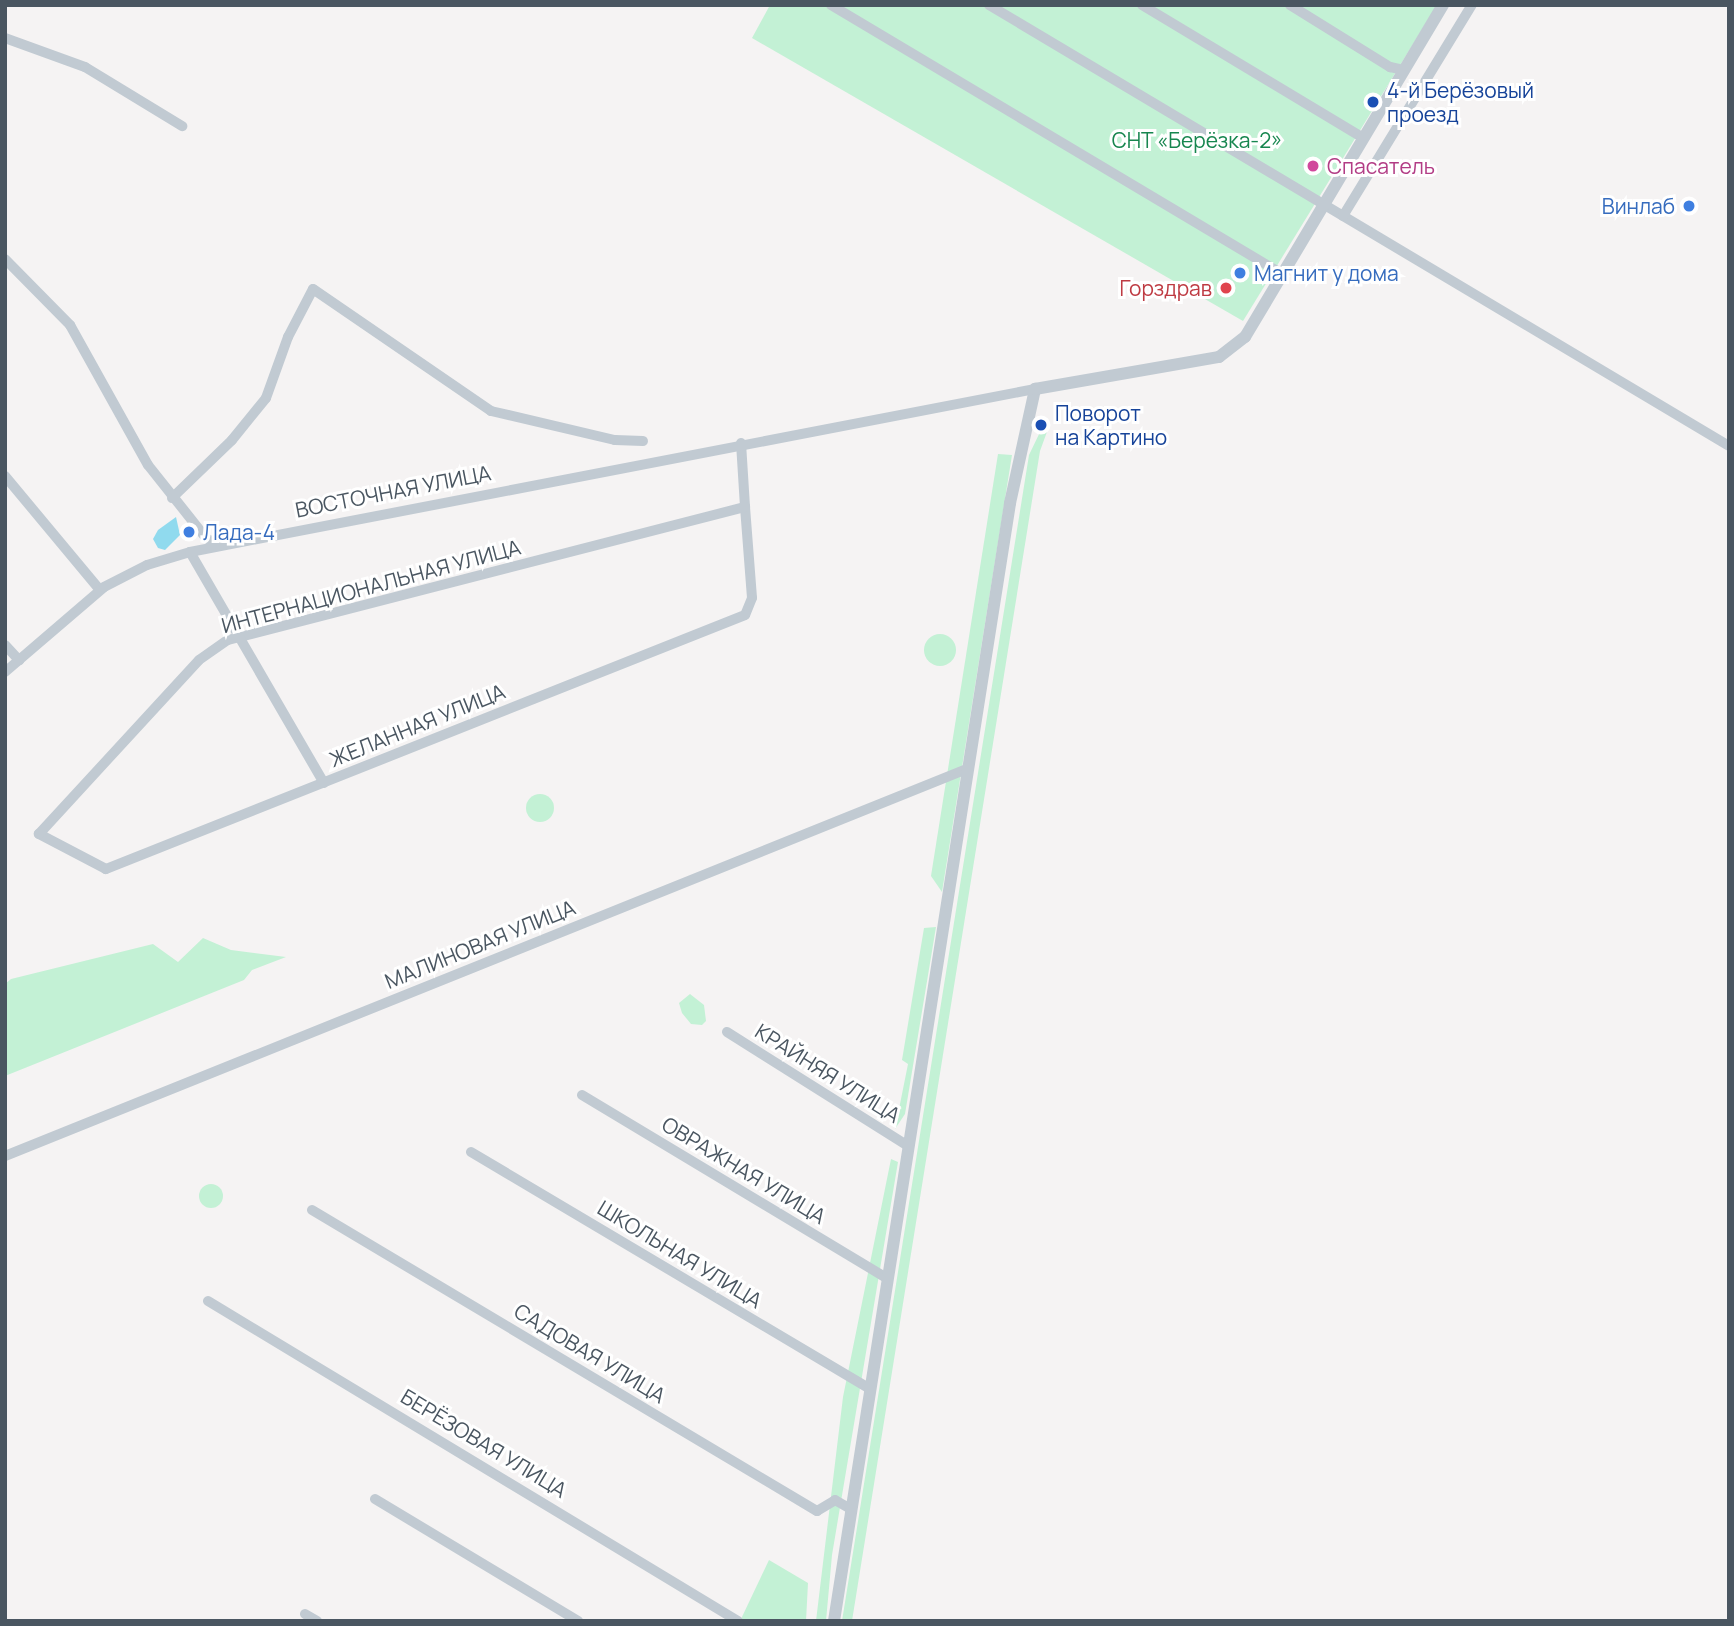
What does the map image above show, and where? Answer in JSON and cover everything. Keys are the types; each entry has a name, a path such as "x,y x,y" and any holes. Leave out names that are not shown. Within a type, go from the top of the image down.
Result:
{"street":[{"path":"831,5 1282,274"},
{"path":"989,5 1729,446"},
{"path":"1142,5 1363,138"},
{"path":"1290,5 1390,67 1404,69"},
{"path":"834,1621 849,1508 1010,503 1035,389 1219,357 1245,337 1443,5"},
{"path":"1343,216 1472,5"},
{"path":"5,38 85,67 182,126"},
{"path":"5,259 70,325 172,498 206,538 218,545"},
{"path":"172,498 232,440 266,398 288,337 313,289 491,411 615,440 643,441"},
{"name":"ВОСТОЧНАЯ УЛИЦА","path":"5,671 100,590 147,565 190,552 741,443 1035,389"},
{"path":"741,443 745,507"},
{"path":"5,476 100,590"},
{"name":"ЖЕЛАННАЯ УЛИЦА","path":"102,870 745,615 752,598 745,507"},
{"name":"ИНТЕРНАЦИОНАЛЬНАЯ УЛИЦА","path":"102,870 39,834 199,660 239,638 745,507"},
{"path":"190,552 324,783"},
{"path":"5,645 19,660"},
{"name":"МАЛИНОВАЯ УЛИЦА","path":"5,1156 969,768"},
{"name":"КРАЙНЯЯ УЛИЦА","path":"727,1032 908,1146"},
{"name":"ОВРАЖНАЯ УЛИЦА","path":"582,1095 887,1278"},
{"name":"ШКОЛЬНАЯ УЛИЦА","path":"471,1152 869,1388"},
{"name":"САДОВАЯ УЛИЦА","path":"312,1210 817,1511 835,1500 849,1508"},
{"name":"БЕРЁЗОВАЯ УЛИЦА","path":"208,1301 738,1621"},
{"path":"375,1499 578,1621"},
{"path":"305,1614 317,1621"}],"green space":[{"name":"СНТ «Берёзка-2»","path":"770,5 1437,5 1243,321 752,38"},
{"path":"1048,429 1040,451 852,1621 842,1621 1029,455 1041,430"},
{"path":"998,454 1012,455 942,892 931,876"},
{"path":"940,634 952,638 956,650 952,662 940,666 928,662 924,650 928,638"},
{"path":"540,794 550,798 554,808 550,818 540,822 530,818 526,808 530,798"},
{"path":"936,927 905,1114 895,1129 908,1064 902,1060 924,928"},
{"path":"203,938 231,950 286,957 252,970 244,980 5,1076 5,984 11,979 153,944 178,962"},
{"path":"690,994 704,1005 706,1021 702,1025 691,1024 682,1013 679,1003"},
{"path":"891,1159 898,1162 832,1555 826,1621 816,1621 843,1397"},
{"path":"211,1184 220,1187 223,1196 220,1205 211,1208 202,1205 199,1196 202,1187"},
{"path":"769,1560 808,1583 806,1621 741,1619"}],"water":[{"path":"176,517 180,535 165,550 158,548 153,539 158,530"}],"place":[{"name":"4-й Берёзовый проезд","path":"1373,102"},
{"name":"Спасатель","path":"1313,166"},
{"name":"Винлаб","path":"1689,206"},
{"name":"Магнит у дома","path":"1240,273"},
{"name":"Горздрав","path":"1226,288"},
{"name":"Поворот на Картино","path":"1041,425"},
{"name":"Лада-4","path":"189,532"}]}
